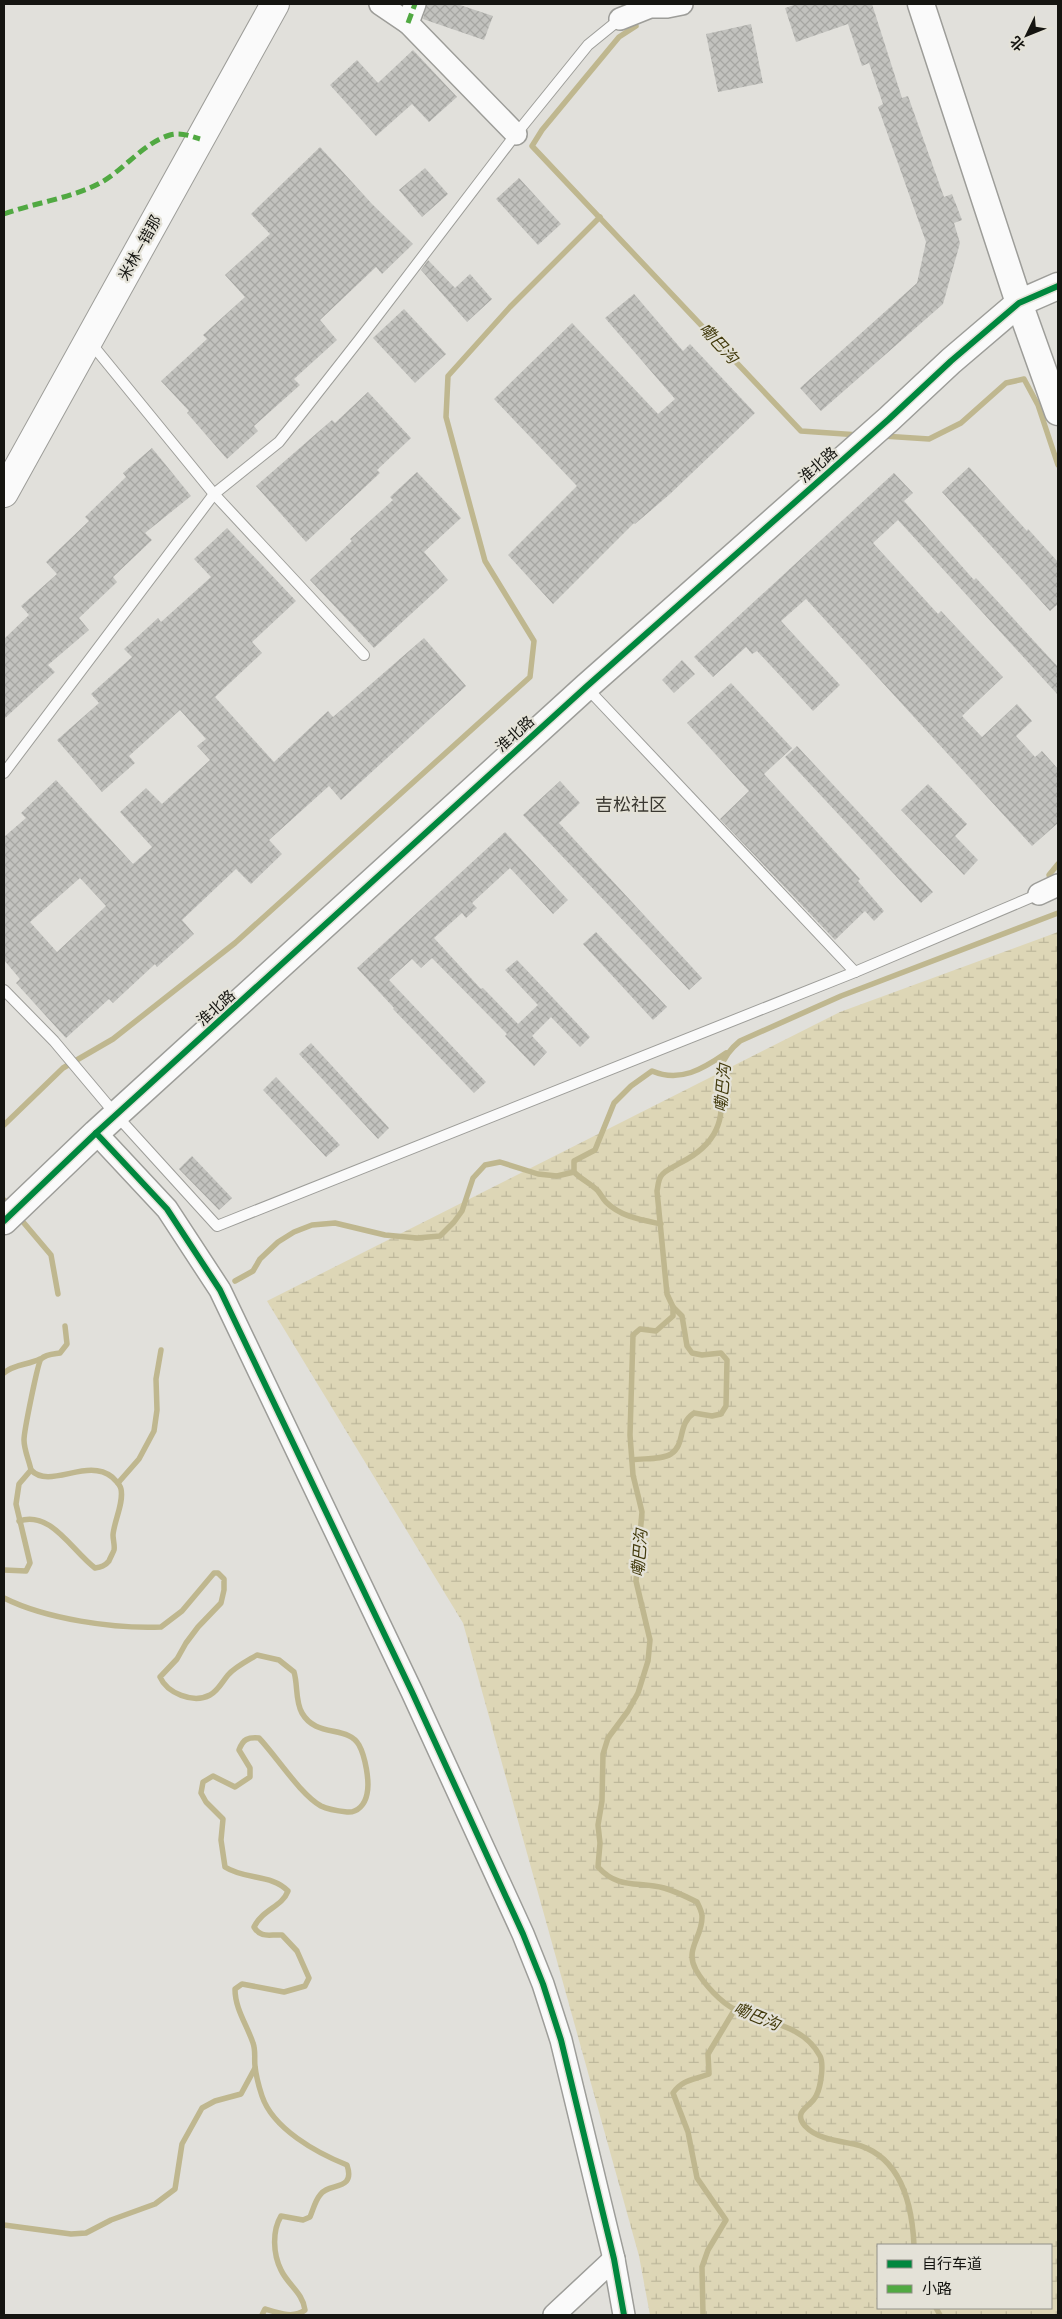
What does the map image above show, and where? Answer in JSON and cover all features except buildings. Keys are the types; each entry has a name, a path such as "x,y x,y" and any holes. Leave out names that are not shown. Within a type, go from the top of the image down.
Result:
{"highway":[{"name":"米林—错那","path":"4,493 275,4"}],"street":[{"path":"380,4 411,14 516,134"},
{"path":"620,19 650,7 667,7 682,4"},
{"path":"921,4 1019,303 1058,412"},
{"name":"淮北路","path":"13,1213 96,1133 117,1116 586,687 898,410 1019,303 1058,286"},
{"path":"96,1133 167,1209 220,1290 457,1788 523,1934 543,1984 561,2040 614,2259 624,2315"},
{"path":"554,2315 614,2259"}],"lane":[{"path":"4,772 214,494 279,442 516,134 588,44 620,19"},
{"path":"89,340 214,494 364,655"},
{"path":"586,687 855,972"},
{"path":"4,990 54,1041 117,1116 217,1226 855,972 1049,890"}],"green space":[{"path":"1058,932 1058,2315 650,2315 639,2256 463,1623 267,1301 840,1012"}],"waterway":[{"name":"嘞巴沟","path":"624,4 636,26 619,37 542,130 532,146 801,431 859,435"},
{"path":"4,1125 63,1068 113,1039 235,943 530,677 534,641 485,561 446,417 448,376 510,307 600,217"},
{"name":"嘞巴沟","path":"883,436 929,439 961,423 1006,383 1024,379 1038,405 1058,465"},
{"name":"嘞巴沟","path":"1052,883 1049,875 1058,864"},
{"name":"嘞巴沟","path":"914,2244 907,2197 893,2170 883,2159 870,2150 854,2144 815,2134 802,2121 801,2113 814,2100 821,2081 821,2060 813,2045 794,2031 730,2007 713,1993 699,1975 692,1956 702,1923 702,1914 697,1902 664,1888 621,1882 598,1867 600,1843 598,1825 602,1801 603,1754 608,1738 628,1711 638,1693 648,1661 650,1640 636,1581 642,1512 633,1475 630,1435 633,1335 640,1329 656,1331 673,1316 673,1307 667,1294 657,1191 659,1181 665,1172 696,1153 705,1145 716,1130 720,1118 720,1074 722,1063 729,1052 740,1041 841,996 1058,913"},
{"path":"661,1224 632,1217 612,1207 597,1190 574,1172 574,1161 595,1150 614,1103 631,1086 652,1071 672,1076 682,1075 700,1069 726,1053"},
{"path":"235,1281 253,1271 260,1259 278,1242 294,1232 312,1225 335,1223 385,1235 417,1238 440,1236 462,1211 473,1178 485,1165 500,1162 538,1174 557,1176 574,1172"},
{"path":"4,1200 11,1207"},
{"path":"18,1216 51,1255 58,1294"},
{"path":"632,1460 658,1458 671,1454 679,1445 685,1423 694,1413 712,1416 721,1414 726,1406 727,1360 721,1353 702,1355 692,1353 687,1346 682,1316 673,1307"},
{"path":"4,1570 26,1571 30,1563 16,1504 19,1484 31,1470 24,1440 39,1363 45,1356 60,1353 67,1344 65,1326"},
{"path":"118,1483 139,1459 154,1431 157,1410 156,1379 161,1350"},
{"path":"4,1373 12,1368 40,1359"},
{"path":"19,1521 31,1519 41,1521 51,1527 95,1568 107,1563 114,1550 113,1535 122,1494 120,1486 112,1477 102,1472 91,1470 48,1477 39,1475 31,1470"},
{"path":"4,1598 40,1612 81,1621 123,1626 161,1627 182,1611 214,1573 218,1573 224,1579 221,1603 198,1627 177,1659 160,1677 163,1683 181,1695 196,1698 203,1697 215,1691 234,1669 257,1655 279,1660 294,1672 298,1703 308,1721 315,1726 347,1735 354,1739 363,1755 368,1789 363,1804 351,1812 330,1809 321,1806 313,1800 297,1784 259,1738 246,1740 242,1743 239,1750 250,1768 250,1777 235,1787 213,1776 203,1782 201,1793 206,1802 223,1819 221,1840 225,1867 241,1874 274,1882 288,1891 281,1901 262,1916 254,1927 263,1935 282,1935 297,1951 309,1978 305,1986 284,1992 242,1984 235,1989 239,2010 254,2046 255,2070 262,2096 268,2108 286,2129 310,2147 347,2165 349,2174 345,2183 324,2191 320,2195 310,2217 303,2220 281,2216 275,2235 276,2257 284,2275 304,2304 305,2310 291,2315 265,2309 262,2315"},
{"path":"703,2315 702,2267 708,2250 726,2220 697,2178 688,2132 673,2093 685,2082 709,2074 708,2054 735,2009"},
{"path":"4,2225 71,2234 86,2233 111,2220 155,2204 175,2189 182,2144 202,2108 215,2101 241,2094 255,2068"},
{"name":"嘞巴沟","path":"937,2309 940,2315"}],"marked path":[{"path":"408,23 415,4"},
{"path":"4,214 77,193 100,183 109,178 142,150 170,135 182,134 200,139"}],"cycle path":[{"path":"4,1221 96,1133 586,687 889,419 951,361 1019,303 1058,286"},
{"path":"96,1133 167,1209 220,1290 412,1692 523,1934 543,1984 561,2040 614,2259 624,2315"}],"district":[{"name":"吉松社区","path":"631,805"}]}
